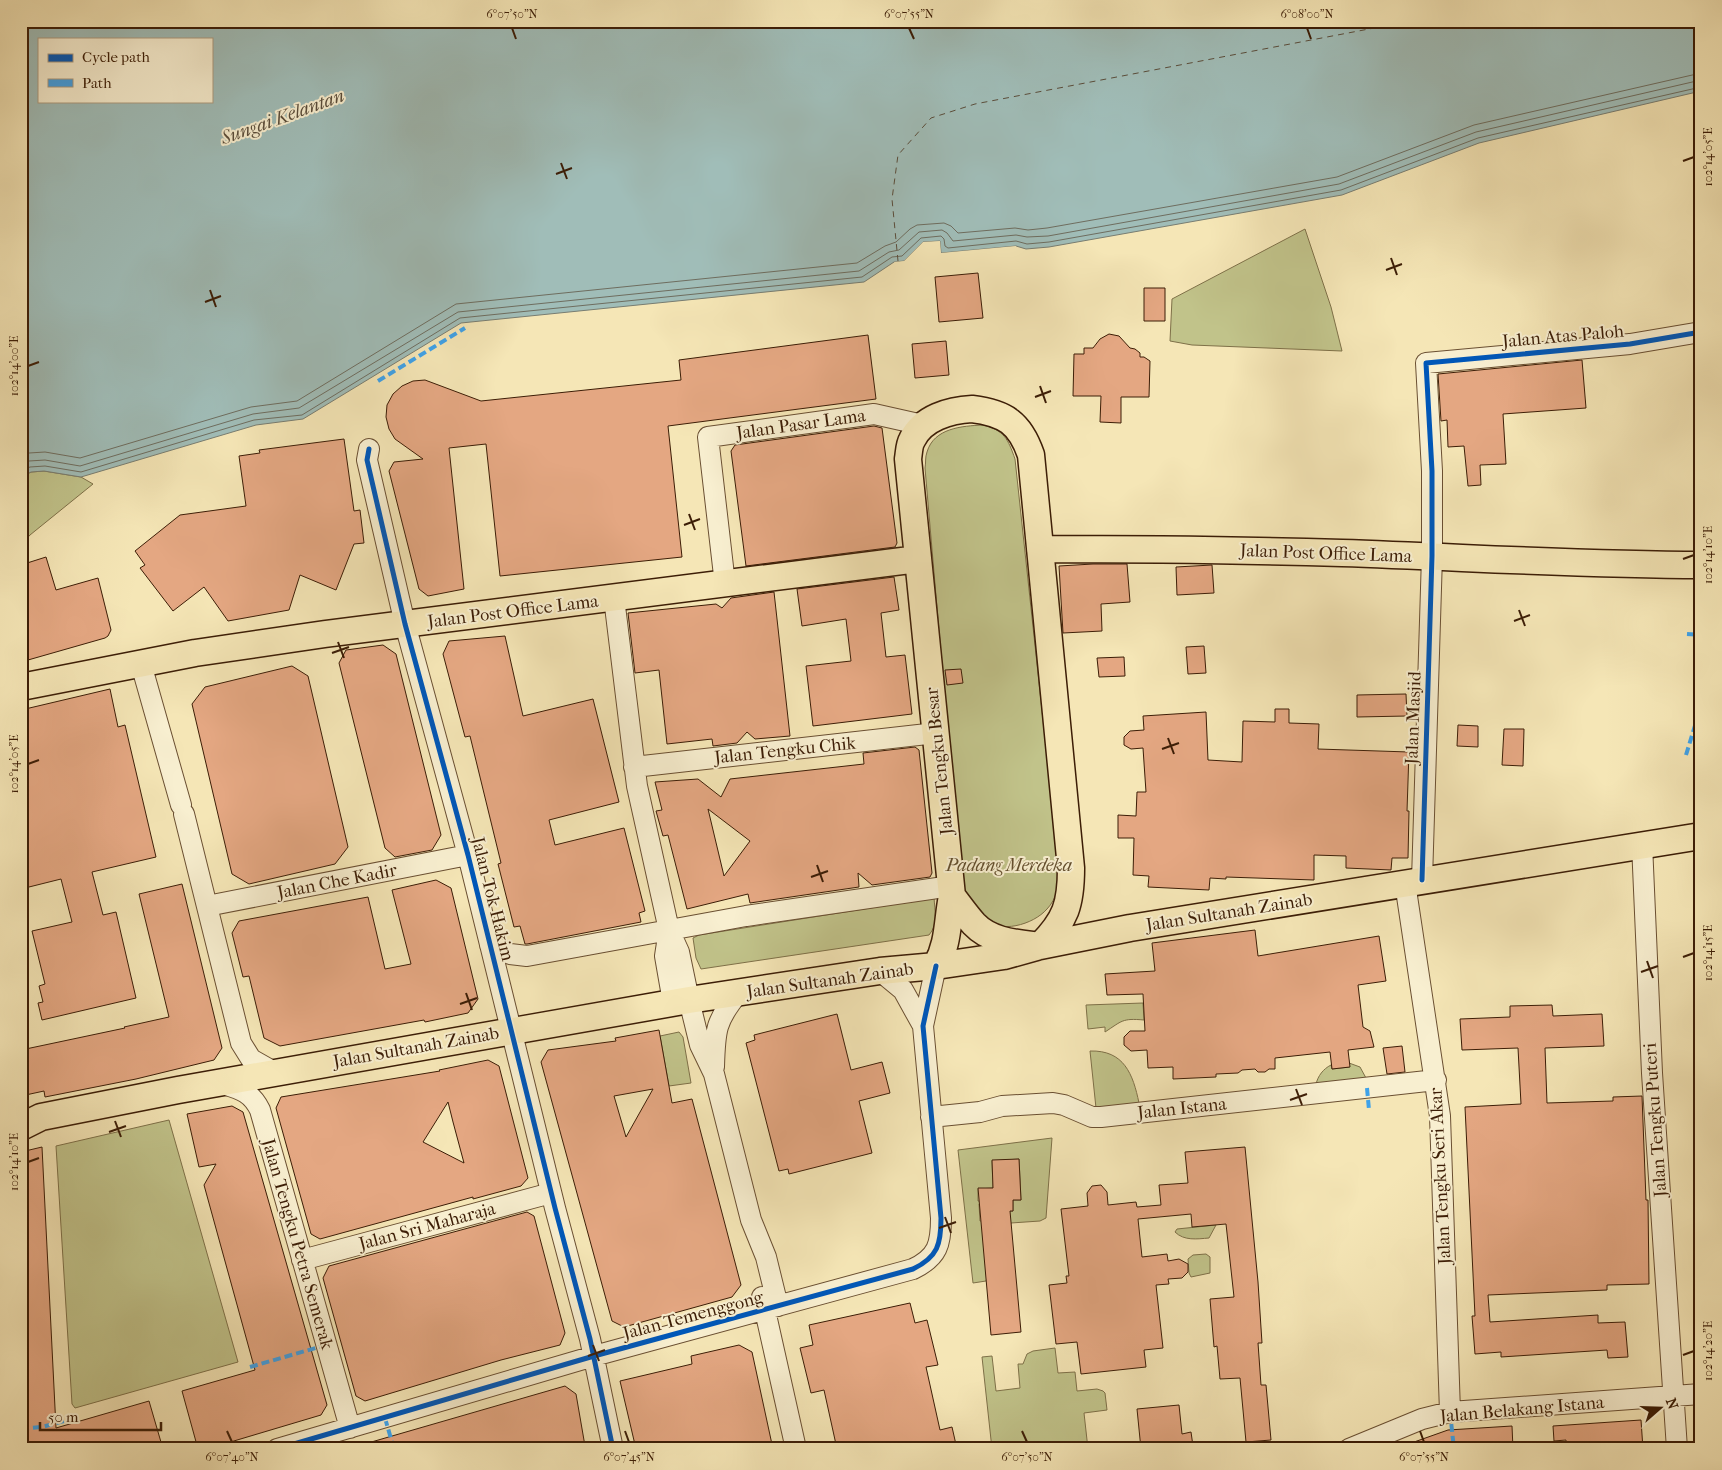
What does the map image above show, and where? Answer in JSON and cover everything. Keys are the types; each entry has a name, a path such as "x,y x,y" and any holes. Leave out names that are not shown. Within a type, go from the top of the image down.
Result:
{"main road":[{"path":"922,425 940,415 958,410 990,411 1004,417 1016,426 1026,440 1031,455 1071,868 1069,901 1064,916 1055,931 1040,946 999,939 985,933 975,925 952,891"},
{"name":"Jalan Tengku Besar","path":"922,425 912,440 908,459 952,891 945,948 936,966"},
{"name":"Jalan Post Office Lama","path":"1040,549 1155,549 1432,556 1519,561 1701,566"},
{"name":"Jalan Post Office Lama","path":"21,687 195,654 405,624 918,559"},
{"name":"Jalan Sultanah Zainab","path":"28,1120 218,1082 681,1001 880,971 936,966 1004,956 1040,946 1130,928 1701,836"}],"street":[{"name":"Jalan Atas Paloh","path":"1426,363 1630,344 1701,332"},
{"name":"Jalan Masjid","path":"1413,882 1432,556 1432,471 1426,363"},
{"name":"Jalan Pasar Lama","path":"725,584 708,437 874,414 922,425"},
{"name":"Jalan Tok Hakim","path":"369,449 367,460 405,624 468,855 551,1193 594,1356 613,1449"},
{"path":"614,598 637,786 669,930 679,952 681,1001 714,1074 751,1220 754,1263 771,1308 796,1449"},
{"path":"141,664 182,809 241,1042 251,1059 274,1072"},
{"name":"Jalan Tengku Chik","path":"634,767 936,733"},
{"name":"Jalan Tengku Puteri","path":"1642,844 1652,1073 1677,1449"},
{"name":"Jalan Che Kadir","path":"207,906 468,855"},
{"name":"Jalan Tengku Seri Akar","path":"1413,882 1440,1116 1450,1412"},
{"path":"490,945 510,954 527,956 746,916 952,891"},
{"path":"931,1117 923,1026 936,966"},
{"path":"880,971 903,990 923,1026"},
{"path":"714,1074 714,1039 717,1026 726,1007 739,992"},
{"name":"Jalan Istana","path":"931,1117 981,1112 1002,1106 1053,1103 1092,1117 1101,1117 1436,1080"},
{"name":"Jalan Tengku Petra Semerak","path":"218,1082 238,1088 248,1094 255,1100 260,1110 350,1428"},
{"name":"Jalan Temenggong","path":"278,1449 302,1445 350,1428 594,1356 913,1269 927,1262 937,1249 941,1235 931,1117"},
{"name":"Jalan Sri Maharaja","path":"302,1260 551,1193"},
{"name":"Jalan Belakang Istana","path":"1348,1449 1422,1419 1450,1412 1701,1394"}],"green space":[{"path":"1305,229 1331,307 1342,351 1192,345 1170,341 1172,299"},
{"name":"Padang Merdeka","path":"983,425 996,430 1004,436 1015,459 1059,869 1057,890 1053,901 1047,909 1041,915 1025,923 1007,927 989,924 978,915 968,898 960,874 925,468 927,452 931,444 942,433 966,426"},
{"path":"44,471 81,477 93,484 30,535 21,545 21,477 31,472"},
{"path":"934,898 935,922 929,935 701,969 696,958 693,938 699,935"},
{"path":"1143,1003 1144,1020 1131,1019 1123,1021 1105,1032 1105,1027 1088,1029 1086,1005"},
{"path":"679,1032 683,1037 691,1083 669,1086 660,1036"},
{"path":"1090,1051 1102,1052 1119,1059 1134,1082 1139,1103 1096,1108"},
{"path":"1349,1063 1360,1067 1366,1078 1316,1084 1321,1073 1331,1065 1332,1069 1349,1067"},
{"path":"169,1120 238,1362 75,1408 72,1404 56,1146"},
{"path":"1052,1138 1046,1218 1040,1221 1011,1223 986,1281 973,1283 958,1150","holes":["1019,1159 1021,1200 1013,1200 1013,1211 1002,1211 1002,1200 978,1201 978,1189 993,1188 992,1161","994,1203 995,1220 980,1221 979,1204"]},
{"path":"1216,1225 1209,1238 1187,1238 1175,1232 1177,1229"},
{"path":"1206,1254 1210,1257 1210,1273 1191,1277 1188,1259 1193,1255"},
{"path":"1055,1348 1058,1373 1075,1372 1077,1391 1097,1389 1105,1393 1107,1410 1084,1413 1088,1449 992,1449 982,1357 992,1356 996,1391 1020,1388 1018,1364 1023,1364 1027,1354 1033,1351"}],"water":[{"name":"Sungai Kelantan","path":"21,21 1701,21 1701,91 1479,143 1342,195 1049,247 1026,249 1016,246 941,253 940,241 923,242 904,261 894,262 864,282 461,323 303,419 256,425 81,477 44,471 31,472 21,477"}],"pier":[{"path":"940,241 941,253 1016,246 1017,249 941,256 938,243 924,245 905,263 895,264 894,262 904,261 923,242"}],"building":[{"path":"978,273 983,318 939,322 935,277"},
{"path":"1144,288 1165,288 1165,321 1144,321"},
{"path":"1109,334 1119,336 1130,348 1140,353 1140,357 1150,361 1149,397 1121,397 1121,423 1100,422 1101,396 1073,396 1074,354 1084,354 1084,348 1093,348 1100,339"},
{"path":"868,335 876,399 668,426 682,557 500,576 486,444 449,448 464,589 428,596 419,589 389,471 394,462 423,459 395,439 389,429 386,417 387,405 393,394 402,386 413,381 425,380 481,401 681,380 679,360"},
{"path":"946,341 949,375 915,378 912,344"},
{"path":"1582,360 1586,408 1503,414 1506,464 1480,465 1481,485 1468,486 1464,446 1448,447 1447,420 1441,421 1438,374"},
{"path":"874,426 882,428 897,543 895,547 746,566 731,451 735,445"},
{"path":"344,439 354,511 360,510 364,543 354,544 336,590 300,575 289,610 228,621 204,587 173,611 140,568 145,565 135,551 180,515 246,506 239,456 260,453 259,450"},
{"path":"46,557 56,590 98,578 111,630 105,638 21,662 21,572 26,571 24,564"},
{"path":"1127,564 1130,602 1101,604 1102,631 1063,633 1059,566"},
{"path":"1212,565 1214,593 1177,595 1176,567"},
{"path":"894,577 899,610 881,613 886,657 905,655 912,714 813,726 806,666 851,661 846,619 802,626 797,589"},
{"path":"774,592 790,736 755,739 747,732 737,743 713,746 712,739 667,744 659,670 635,673 628,613 716,604 722,608 731,598"},
{"path":"505,636 523,716 593,699 619,802 549,820 555,845 624,828 645,911 639,913 641,922 527,944 525,944 520,926 514,927 498,864 501,863 470,736 465,737 443,654 449,641"},
{"path":"383,645 396,654 441,835 432,850 395,857 385,848 339,663 346,650"},
{"path":"1204,646 1206,673 1188,674 1186,647"},
{"path":"1124,657 1125,676 1099,677 1097,658"},
{"path":"292,666 308,676 348,847 335,864 249,884 232,874 192,704 205,687"},
{"path":"961,669 963,683 947,685 945,670"},
{"path":"110,689 118,727 125,725 156,857 92,872 103,915 116,912 136,998 42,1020 38,1003 43,1002 39,986 45,984 32,931 72,922 61,879 21,889 21,710"},
{"path":"1406,694 1407,716 1357,717 1357,695"},
{"path":"1275,709 1289,709 1289,723 1319,724 1318,749 1409,752 1408,858 1392,858 1391,870 1346,868 1346,856 1314,855 1314,880 1226,877 1226,879 1210,878 1209,890 1148,887 1149,876 1133,875 1134,838 1118,838 1118,815 1136,816 1137,792 1146,792 1143,748 1131,749 1124,745 1124,737 1130,731 1144,730 1143,716 1206,712 1208,760 1242,762 1243,721 1275,722"},
{"path":"1458,725 1478,726 1478,747 1457,746"},
{"path":"1504,729 1524,729 1523,766 1502,765"},
{"path":"915,747 919,750 932,873 930,877 872,885 858,873 859,887 750,903 748,894 687,909 668,835 663,836 656,811 662,810 655,782 698,779 721,797 730,779 864,764 863,753","holes":["708,809 750,841 724,876"]},
{"path":"436,880 451,888 478,999 468,1013 280,1046 264,1038 249,976 243,977 232,933 239,921 368,897 385,969 411,964 392,890"},
{"path":"182,884 222,1048 214,1060 136,1079 45,1097 44,1091 21,1096 21,1050 169,1017 139,894"},
{"path":"1255,930 1258,956 1379,936 1386,981 1358,985 1363,1027 1370,1031 1374,1047 1348,1050 1350,1067 1332,1069 1330,1052 1275,1058 1275,1069 1269,1069 1265,1072 1258,1072 1255,1069 1242,1070 1238,1073 1216,1074 1216,1077 1173,1079 1173,1067 1148,1068 1147,1050 1131,1051 1124,1045 1124,1037 1130,1031 1145,1031 1143,994 1107,995 1105,974 1155,971 1152,943"},
{"path":"1552,1005 1553,1016 1602,1014 1604,1046 1545,1048 1547,1103 1613,1101 1613,1097 1642,1096 1646,1200 1648,1200 1649,1284 1607,1285 1607,1290 1488,1295 1490,1322 1598,1315 1598,1323 1625,1322 1628,1357 1608,1358 1607,1350 1501,1357 1501,1352 1475,1354 1472,1316 1475,1316 1465,1107 1521,1104 1518,1048 1462,1050 1460,1019 1510,1017 1510,1006"},
{"path":"837,1014 851,1070 882,1062 890,1093 859,1101 872,1153 789,1174 788,1169 779,1171 746,1043 755,1040 754,1035"},
{"path":"659,1030 672,1103 692,1099 741,1285 732,1297 624,1327 612,1321 541,1062 548,1050 616,1041 615,1038","holes":["653,1089 626,1137 614,1096"]},
{"path":"1402,1046 1405,1072 1387,1074 1383,1048"},
{"path":"488,1060 499,1066 528,1178 521,1186 473,1199 473,1197 320,1239 311,1234 276,1108 281,1097","holes":["448,1102 464,1163 423,1142"]},
{"path":"232,1106 243,1112 327,1405 321,1415 207,1449 198,1449 182,1391 255,1370 204,1185 216,1164 199,1167 187,1114"},
{"path":"42,1147 56,1428 149,1401 163,1449 21,1449 21,1152"},
{"path":"1245,1147 1258,1282 1262,1343 1258,1343 1261,1385 1266,1385 1271,1440 1246,1442 1240,1378 1220,1379 1217,1346 1214,1347 1210,1299 1234,1297 1226,1224 1192,1227 1191,1214 1138,1219 1142,1257 1167,1254 1168,1261 1179,1259 1188,1264 1188,1272 1182,1278 1168,1279 1169,1284 1156,1285 1163,1348 1144,1350 1146,1367 1081,1374 1077,1342 1056,1344 1049,1285 1067,1283 1066,1276 1069,1276 1061,1209 1088,1206 1087,1193 1092,1186 1101,1185 1107,1192 1108,1205 1136,1202 1137,1207 1161,1205 1159,1185 1188,1183 1185,1152"},
{"path":"1019,1159 1021,1200 1013,1200 1013,1211 1010,1211 1021,1332 991,1335 978,1188 993,1188 992,1160"},
{"path":"527,1212 534,1216 565,1333 560,1345 501,1360 365,1401 356,1396 323,1278 329,1266"},
{"path":"910,1303 915,1323 927,1320 938,1365 926,1367 940,1430 952,1427 957,1449 837,1449 824,1390 811,1393 800,1348 813,1345 809,1325"},
{"path":"739,1345 752,1352 773,1449 636,1449 620,1381 692,1364 691,1356"},
{"path":"565,1386 576,1394 585,1446 576,1449 361,1449 361,1445"},
{"path":"1179,1405 1182,1434 1191,1432 1193,1446 1171,1449 1141,1449 1137,1409"},
{"path":"1641,1420 1643,1449 1566,1449 1566,1440 1554,1441 1553,1426"},
{"path":"1512,1426 1513,1449 1484,1449 1484,1442 1449,1444 1451,1449 1400,1449 1400,1447 1448,1430"}],"ferry route":[{"path":"898,261 892,199 898,155 931,118 975,104 1411,21"}],"marked path":[{"path":"378,381 465,328"},
{"path":"1687,634 1701,635"},
{"path":"1686,755 1701,706"},
{"path":"1367,1088 1369,1110"},
{"path":"250,1367 326,1345"},
{"path":"1450,1412 1454,1449"},
{"path":"385,1418 394,1449"},
{"path":"21,1429 42,1427 64,1421"}],"cycle path":[{"path":"1422,880 1432,556 1432,471 1426,363 1630,344 1701,332"},
{"path":"369,449 367,460 405,624 468,855 555,1208 590,1339 613,1449"},
{"path":"277,1449 594,1356 913,1269 928,1260 939,1242 941,1227 923,1026 936,966"}]}
